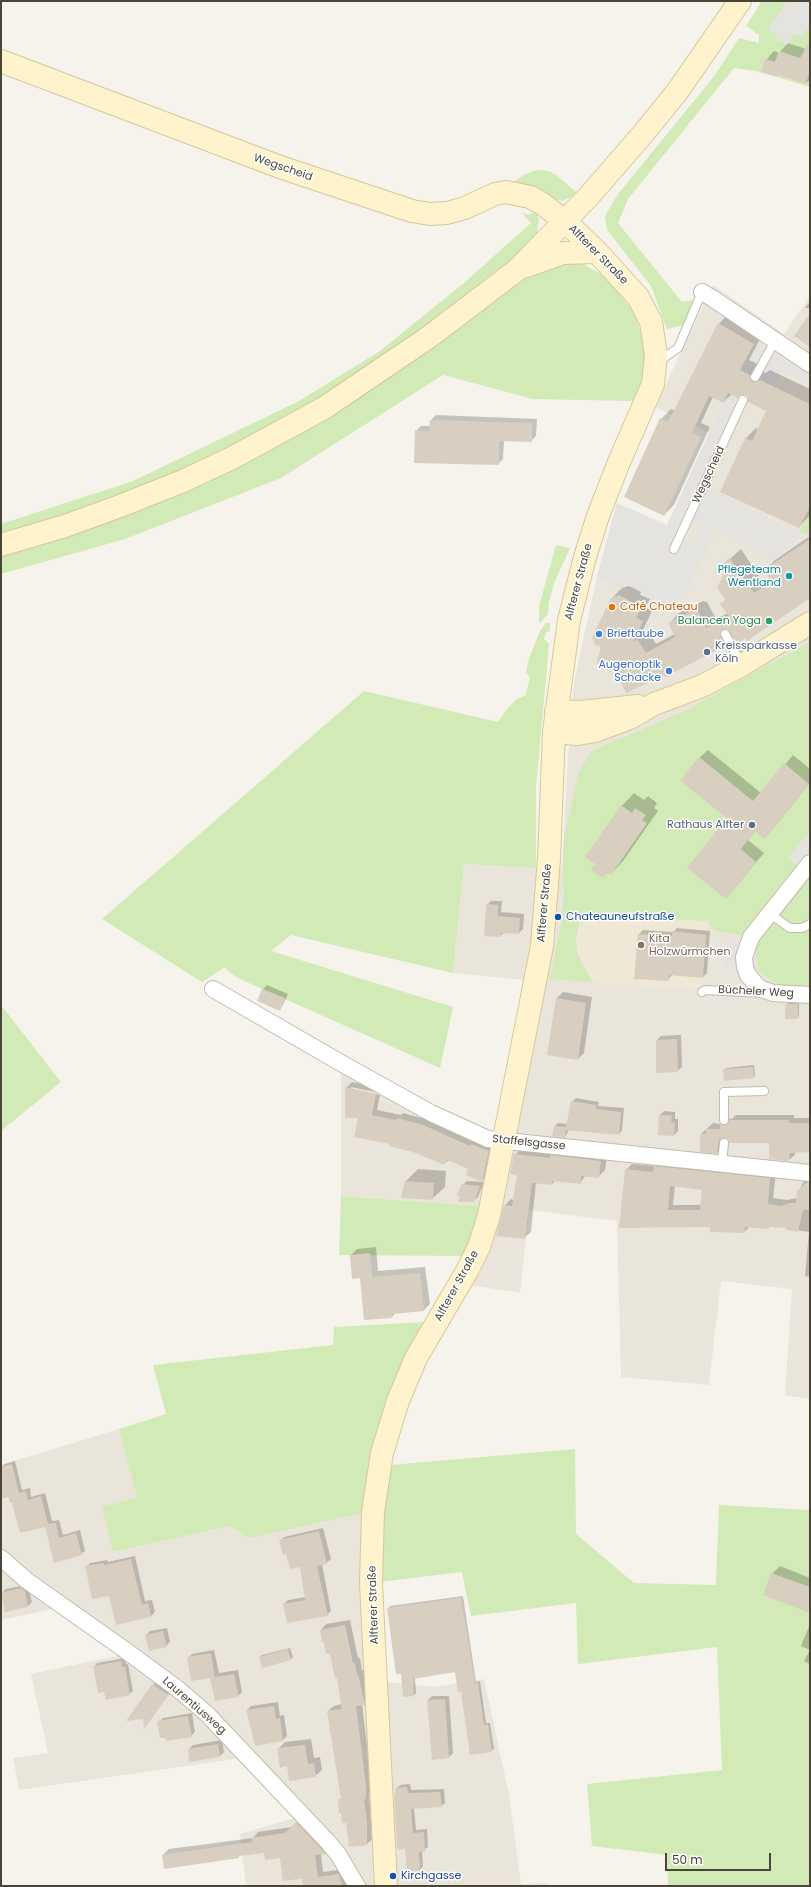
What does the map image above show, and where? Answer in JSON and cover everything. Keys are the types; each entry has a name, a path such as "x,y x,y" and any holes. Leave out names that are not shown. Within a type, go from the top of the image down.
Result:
{"street":[{"name":"Alfterer Straße","path":"386,1886 371,1583 373,1514 382,1453 398,1401 416,1358 467,1272 479,1247 489,1215 537,979 542,946 549,859 555,721 569,620 585,557 598,516 619,462 653,384 656,363 651,322 638,297 597,252 565,222 642,135 677,92 740,1"},
{"name":"Wegscheid","path":"1,61 280,167 412,211 430,214 447,214 465,208 495,194 506,192 530,197 541,203 565,222"},
{"path":"1,545 65,526 120,506 182,481 281,433 324,408 394,363 517,270 565,222"},
{"path":"517,270 563,253 597,252"},
{"path":"702,292 810,364"},
{"path":"555,721 580,712 654,704 702,686 742,665 810,623"},
{"path":"773,993 759,988 752,980 745,967 744,957 751,936 810,863"},
{"name":"Staffelsgasse","path":"213,989 341,1064 431,1113 488,1139 810,1173"},
{"name":"Bücheler Weg","path":"773,993 810,995"},
{"name":"Laurentiusweg","path":"1,1558 26,1580 130,1653 178,1689 207,1714 327,1841 338,1854 357,1886"}],"lane":[{"path":"656,363 678,348 702,292"},
{"path":"755,377 775,341"},
{"name":"Wegscheid","path":"674,549 743,400"},
{"path":"725,634 742,665"},
{"path":"770,914 790,928 802,928 810,924"},
{"name":"Bücheler Weg","path":"702,992 705,990 773,993"},
{"path":"724,1120 724,1092 764,1091"},
{"path":"722,1163 724,1143"}],"shaded area":[{"path":"789,1 810,1 810,25 801,36 793,33 788,45 776,40 778,34 769,30 771,23"},
{"path":"713,285 784,334 810,296 810,1399 785,1395 792,1289 721,1281 709,1385 621,1377 617,1221 529,1210 520,1293 470,1285 482,1206 341,1196 341,1069 494,1148 524,980 453,973 464,864 562,868 574,682 597,576 617,503 667,525 709,433 655,407"},
{"path":"754,345 781,361 784,357 810,374 810,386 783,369 773,386 750,375 699,485 800,533 795,543 770,562 754,548 715,530 684,600 674,596 668,609 597,576 617,503 667,525 709,433","holes":["685,516 701,524 693,540 677,533"]},
{"path":"810,830 810,851 798,866 788,858"},
{"name":"Kita Holzwürmchen","path":"586,914 708,921 702,990 592,982 577,953 576,938 581,919"},
{"path":"727,935 738,936 736,968 725,967"},
{"path":"119,1429 137,1498 113,1552 230,1526 366,1512 378,1681 434,1687 484,1679 509,1794 521,1884 545,1883 552,1886 246,1886 240,1834 295,1818 242,1758 19,1790 13,1758 48,1753 31,1674 121,1655 53,1609 1,1620 1,1465"}],"green space":[{"path":"762,1 789,1 784,6 776,41 793,33 801,36 810,25 810,40 804,59 797,57 791,79 810,75 810,87 756,71 734,68 628,199 618,223 682,302 694,300 684,325 667,329 651,286 607,230 605,216 618,194 715,75 739,38 759,43 759,35 746,26","holes":["779,51 785,53 778,77 765,59 775,62"]},
{"path":"537,170 549,171 576,192 571,197 562,201 549,198 511,184 525,174"},
{"path":"536,211 539,220 537,232 554,264 583,264 601,274 619,292 635,315 644,342 645,372 640,389 634,401 533,399 443,375 281,478 125,539 1,574 1,524 133,481 299,401 380,351 465,282 531,223 522,213 529,215"},
{"path":"810,509 810,532 806,534 800,531"},
{"path":"556,545 570,548 554,583 549,602 548,614 539,624 539,606"},
{"path":"546,623 550,623 550,631 546,633 544,639 549,644 536,787 536,868 464,864 453,973 291,935 271,951 453,1007 440,1068 240,979 230,973 225,967 202,982 102,919 364,691 498,722 507,709 517,699 526,695 530,677 526,673 529,658 540,631"},
{"path":"810,642 810,987 778,985 759,971 755,950 743,936 714,930 708,921 586,914 580,919 576,938 577,953 592,982 550,979 562,920 564,891 562,880 564,837 579,772 590,754 594,750 683,712"},
{"path":"1,1005 61,1082 1,1131"},
{"path":"341,1196 482,1206 465,1256 339,1255"},
{"path":"428,1322 366,1512 249,1538 230,1526 113,1552 102,1507 137,1498 119,1429 166,1414 153,1365 333,1345 334,1327"},
{"path":"575,1449 576,1534 634,1583 716,1585 719,1505 810,1510 810,1886 668,1886 667,1855 592,1846 587,1784 722,1770 717,1647 578,1664 576,1603 471,1616 462,1572 379,1582 380,1541 390,1465"}],"building":[{"path":"810,40 810,70 806,84 778,75 778,77 761,72 765,59 775,62 779,51 800,58"},
{"path":"810,313 810,347 794,336"},
{"path":"718,323 754,344 740,370 750,375 752,382 760,380 810,404 810,506 799,528 720,492 745,438 752,441 766,411 748,402 748,397 745,395 740,395 738,398 728,393 724,403 709,396 692,433 701,437 664,516 624,497 660,418 668,422"},
{"path":"430,420 532,423 532,442 499,441 499,465 414,463 415,430 429,431"},
{"path":"810,539 810,598 747,641 745,638 739,642 737,640 735,641 728,630 723,629 720,634 725,646 665,677 664,675 626,693 616,671 602,667 598,664 597,661 601,647 595,645 592,637 611,598 619,595 641,609 636,618 643,621 633,642 637,639 646,653 675,637 668,623 693,610 698,611 706,628 729,616 720,604 726,600 717,588 725,571 721,566 730,558 754,593 772,582 763,570"},
{"name":"Rathaus Alfter","path":"699,757 753,801 784,763 809,784 765,839 755,831 741,849 756,862 726,899 687,868 727,818 680,781"},
{"path":"621,805 632,813 635,808 646,815 642,820 647,823 611,875 607,872 603,878 591,870 595,864 585,857"},
{"path":"486,904 498,905 498,916 520,918 519,934 501,933 501,937 484,936"},
{"path":"672,931 706,935 703,978 669,975 668,981 634,979 638,934 672,936"},
{"path":"262,989 285,998 280,1011 257,1001"},
{"path":"556,998 586,1003 578,1060 547,1055"},
{"path":"785,1004 798,1004 798,1019 785,1019"},
{"path":"677,1039 678,1072 656,1073 656,1040"},
{"path":"753,1067 754,1078 724,1081 723,1069"},
{"path":"345,1087 376,1094 372,1115 396,1120 397,1118 423,1125 470,1146 471,1144 489,1151 482,1182 466,1175 468,1169 447,1160 444,1165 413,1152 389,1146 390,1144 354,1137 358,1118 345,1118"},
{"path":"571,1101 596,1105 596,1109 621,1112 619,1135 566,1130 565,1138 552,1136 554,1126 566,1127"},
{"path":"659,1115 672,1115 671,1122 675,1123 674,1136 658,1135"},
{"path":"729,1120 789,1120 789,1123 810,1123 810,1152 790,1153 789,1161 769,1159 769,1143 729,1143 728,1139 724,1138 719,1140 717,1154 700,1152 700,1134 706,1134 706,1129 720,1129 720,1123 726,1125"},
{"path":"514,1154 550,1158 550,1155 601,1161 599,1178 581,1176 581,1184 552,1181 552,1185 532,1183 525,1239 496,1236 504,1205 512,1206 517,1175 510,1174"},
{"path":"654,1166 770,1178 768,1204 781,1206 789,1203 796,1203 797,1191 807,1182 810,1182 810,1210 803,1210 798,1232 787,1230 785,1228 770,1227 768,1229 745,1227 744,1233 710,1232 710,1227 619,1228 625,1169 653,1172","holes":["670,1186 702,1190 700,1210 668,1210"]},
{"path":"405,1181 434,1183 433,1200 401,1198"},
{"path":"462,1184 480,1186 474,1202 458,1202 460,1196 457,1195"},
{"path":"370,1253 372,1277 420,1273 424,1311 392,1314 392,1318 364,1320 360,1278 352,1279 350,1255"},
{"path":"12,1464 19,1493 26,1491 28,1500 41,1496 48,1524 56,1523 59,1538 76,1533 82,1555 54,1563 45,1527 20,1533 12,1503 10,1503 8,1497 1,1499 1,1467"},
{"path":"319,1531 327,1564 317,1566 328,1616 287,1623 283,1604 305,1600 300,1567 290,1569 286,1555 283,1555 279,1540"},
{"path":"131,1559 142,1605 148,1603 151,1617 116,1625 109,1596 92,1599 85,1566 104,1563 104,1565"},
{"path":"771,1573 810,1587 810,1613 763,1595"},
{"path":"21,1588 25,1591 28,1607 5,1612 1,1593"},
{"path":"461,1598 475,1683 478,1683 484,1725 488,1724 492,1752 470,1755 461,1692 458,1692 455,1672 413,1679 414,1696 403,1697 401,1674 396,1674 387,1608"},
{"path":"345,1625 353,1663 355,1663 365,1705 356,1706 366,1785 366,1798 364,1800 367,1822 367,1845 349,1847 346,1823 342,1823 341,1813 339,1813 338,1799 341,1799 327,1711 342,1709 337,1678 335,1678 330,1654 326,1654 320,1630"},
{"path":"163,1631 167,1647 149,1651 145,1635"},
{"path":"288,1649 291,1660 262,1668 259,1657"},
{"path":"211,1653 215,1677 234,1674 239,1697 215,1701 210,1678 191,1681 187,1657"},
{"path":"121,1661 122,1667 125,1667 130,1695 106,1700 104,1692 98,1693 93,1666"},
{"path":"152,1684 168,1695 144,1729 143,1719 126,1721"},
{"path":"445,1699 449,1758 432,1760 427,1700"},
{"path":"274,1706 276,1719 280,1718 283,1741 255,1746 246,1710"},
{"path":"188,1716 192,1737 166,1741 166,1738 160,1738 157,1721"},
{"path":"218,1744 220,1757 189,1762 188,1749"},
{"path":"305,1745 308,1764 314,1763 316,1777 289,1781 287,1766 280,1768 277,1748"},
{"path":"407,1787 408,1793 440,1792 442,1807 411,1809 413,1833 424,1832 425,1852 419,1852 420,1871 407,1872 405,1849 398,1850 397,1847 394,1794 396,1794 395,1788"},
{"path":"296,1822 326,1854 315,1855 318,1877 339,1874 342,1886 303,1886 302,1879 307,1878 283,1881 280,1858 265,1860 264,1853 164,1869 162,1855 252,1842 251,1838 285,1833"}],"place":[{"name":"Pflegeteam Wentland","path":"789,576"},
{"name":"Café Chateau","path":"612,607"},
{"name":"Balancen Yoga","path":"769,621"},
{"name":"Brieftaube","path":"599,634"},
{"name":"Kreissparkasse Köln","path":"707,652"},
{"name":"Augenoptik Schacke","path":"669,671"},
{"name":"Rathaus Alfter","path":"752,825"},
{"name":"Chateauneufstraße","path":"558,917"},
{"name":"Kita Holzwürmchen","path":"641,945"},
{"name":"Kirchgasse","path":"393,1876"}]}
